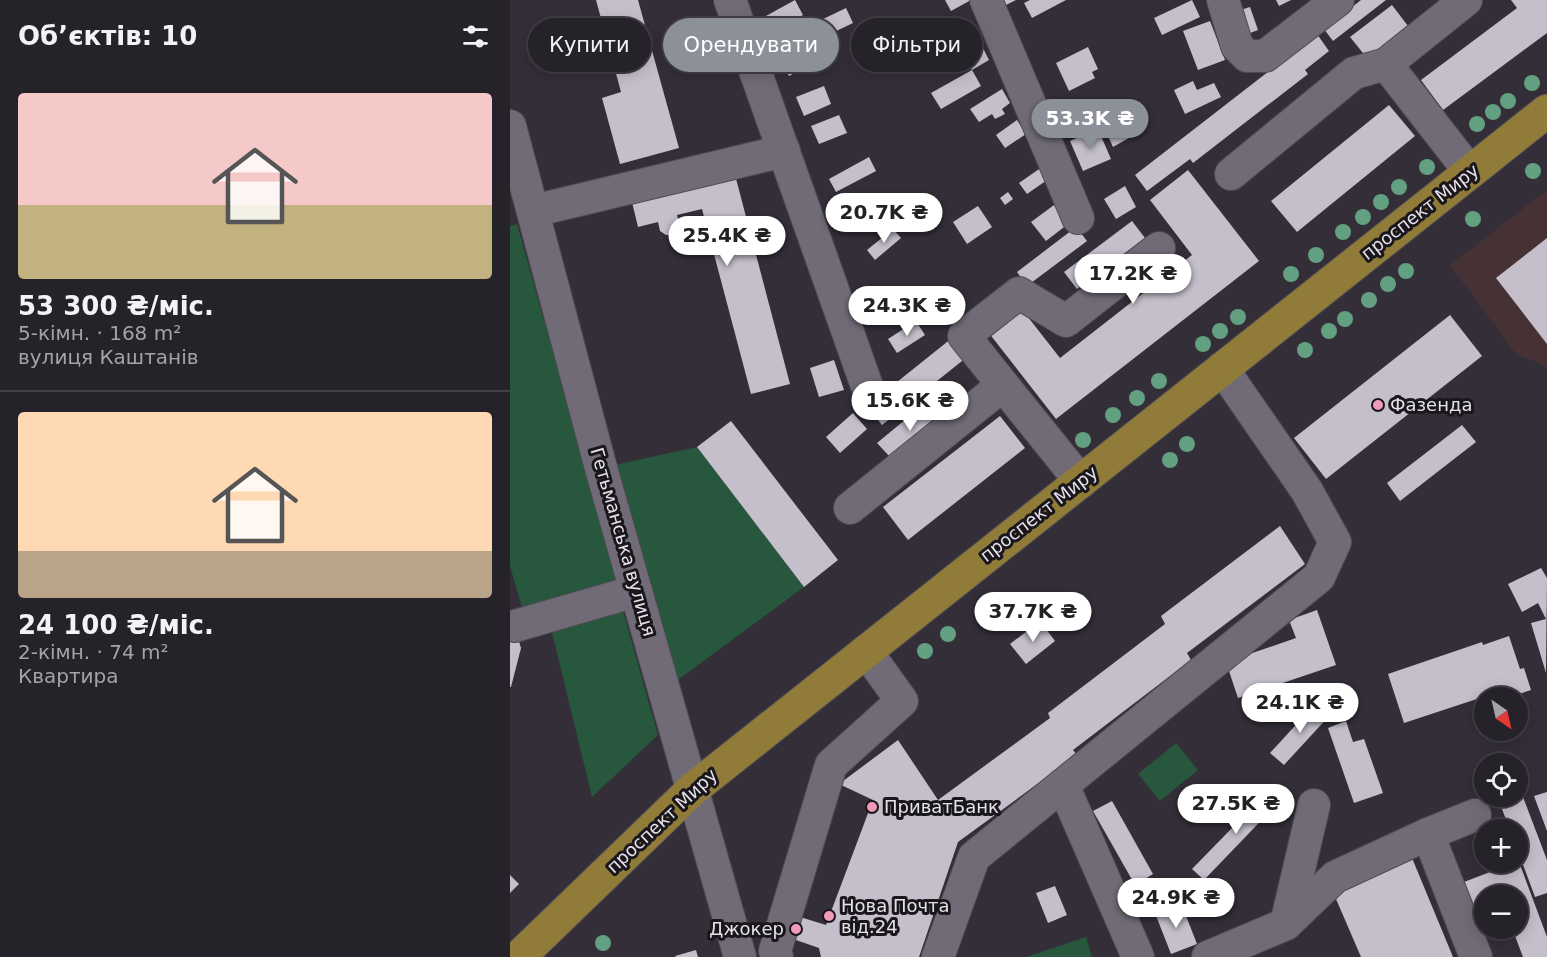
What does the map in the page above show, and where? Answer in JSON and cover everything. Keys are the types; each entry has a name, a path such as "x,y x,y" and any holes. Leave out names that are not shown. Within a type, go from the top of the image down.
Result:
{"main road":[{"name":"проспект Миру","path":"519,957 693,789 1547,111"}],"street":[{"path":"730,0 868,389"},
{"path":"986,0 1078,218"},
{"path":"1222,0 1237,46 1247,56 1265,56 1338,0"},
{"path":"1231,174 1354,73 1386,64 1467,0"},
{"path":"1386,64 1470,172"},
{"name":"Гетьманська вулиця","path":"510,126 599,459 740,957"},
{"path":"532,210 784,151"},
{"path":"1081,482 964,336 1019,293 1066,321 1159,248"},
{"path":"938,957 974,857 1318,577 1335,542 1307,491 1222,368"},
{"path":"850,508 1004,386"},
{"path":"515,626 636,591"},
{"path":"777,957 775,951 831,765 902,701 866,651"},
{"path":"1063,784 1138,957"},
{"path":"1286,924 1314,805"},
{"path":"1208,957 1286,924 1335,877 1474,815"},
{"path":"1428,834 1476,957"}],"shaded area":[{"path":"1547,190 1547,370 1543,365 1516,354 1450,265"}],"green space":[{"path":"517,224 618,585 523,611 510,566 510,226"},
{"path":"697,447 804,587 664,690 601,468"},
{"path":"623,611 658,735 592,797 551,628"},
{"path":"1176,743 1198,770 1160,801 1138,774"},
{"path":"1086,937 1092,957 1026,957"}],"building":[{"path":"596,0 638,0 643,18 601,18"},
{"path":"795,0 803,15 798,18 764,17"},
{"path":"945,0 971,0 951,11"},
{"path":"1001,0 1016,0 1004,6"},
{"path":"1030,0 1066,0 1032,18 1024,3"},
{"path":"1192,0 1200,17 1162,35 1154,18"},
{"path":"1276,0 1291,0 1279,6"},
{"path":"1361,0 1386,0 1333,41 1324,29"},
{"path":"1511,0 1547,0 1547,33 1443,110 1421,80 1517,8"},
{"path":"1392,5 1408,26 1367,58 1350,37"},
{"path":"1250,7 1258,30 1245,35 1237,11"},
{"path":"846,8 851,24 839,30 839,18 825,18"},
{"path":"1210,21 1225,60 1198,70 1183,31"},
{"path":"1317,34 1329,51 1305,70 1308,74 1193,163 1190,159 1147,191 1135,175"},
{"path":"651,47 679,148 620,164 602,98 621,92 616,72 651,72"},
{"path":"1088,47 1098,69 1092,72 1095,78 1069,91 1056,63"},
{"path":"982,49 989,60 982,64"},
{"path":"968,72 973,72 981,86 941,109 931,93"},
{"path":"1193,81 1197,90 1214,83 1221,97 1185,114 1174,90"},
{"path":"824,86 831,104 804,116 796,97"},
{"path":"1002,89 1010,103 1002,109 1005,114 995,119 992,114 979,122 970,109"},
{"path":"1389,105 1415,136 1297,232 1271,201"},
{"path":"1122,108 1128,117 1105,131 1099,121"},
{"path":"839,115 847,133 819,144 811,126"},
{"path":"1017,120 1026,134 1005,148 996,135"},
{"path":"1129,125 1134,135 1113,147 1108,136"},
{"path":"1098,129 1111,159 1083,171 1070,141"},
{"path":"869,157 876,171 836,192 829,179"},
{"path":"1042,167 1050,178 1027,194 1019,183"},
{"path":"1188,170 1259,261 1056,419 985,328 1017,303 1060,358 1192,255 1150,200"},
{"path":"734,171 790,384 751,394 702,209 677,215 680,226 677,232 666,235 660,231 658,222 638,227 631,198"},
{"path":"1125,186 1136,207 1116,219 1104,199"},
{"path":"1008,192 1013,199 1005,205 1000,198"},
{"path":"1054,205 1068,224 1046,241 1031,222"},
{"path":"978,206 992,227 967,244 953,222"},
{"path":"1132,221 1145,238 1077,289 1064,272"},
{"path":"1076,227 1087,241 1027,286 1017,272"},
{"path":"893,229 901,238 875,260 867,250"},
{"path":"1547,238 1547,344 1496,278"},
{"name":"Фазенда","path":"1450,315 1482,356 1326,479 1294,438"},
{"path":"916,321 925,335 897,353 888,339"},
{"path":"957,334 972,353 882,425 867,406"},
{"path":"834,360 844,390 819,397 810,368"},
{"path":"923,405 942,427 890,457 877,443"},
{"path":"853,413 867,429 840,453 826,437"},
{"path":"1000,416 1025,448 908,540 883,507"},
{"path":"731,421 838,560 804,587 697,447"},
{"path":"1462,425 1476,442 1400,501 1387,483"},
{"path":"1280,526 1305,564 1187,653 1191,660 1073,750 1077,755 958,842 919,957 821,957 819,948 793,939 800,917 826,925 873,800 839,784 898,740 938,800 1050,718 1048,713 1165,624 1161,616"},
{"path":"1541,568 1547,578 1546,673 1531,623 1546,619 1538,603 1522,612 1508,584"},
{"path":"1317,610 1336,665 1238,698 1226,662 1296,638 1289,620"},
{"path":"510,612 521,648 511,687 510,687"},
{"path":"1040,621 1055,641 1026,664 1010,644"},
{"path":"1509,636 1520,669 1524,668 1531,690 1528,691 1528,687 1474,687 1474,700 1404,723 1388,674 1482,642 1483,645"},
{"path":"1316,703 1330,715 1284,765 1270,753"},
{"path":"1346,721 1353,742 1364,739 1383,793 1354,803 1328,728"},
{"path":"1270,789 1281,800 1204,880 1192,869"},
{"path":"1547,792 1547,831 1534,796"},
{"path":"1112,801 1153,874 1135,885 1093,811"},
{"path":"1501,807 1527,807 1547,860 1547,893 1535,897 1526,873 1528,873 1528,819 1506,819"},
{"path":"1412,858 1453,957 1361,957 1333,892"},
{"path":"1487,873 1523,873 1528,885 1474,885 1474,910 1464,882"},
{"path":"510,875 519,884 510,893"},
{"path":"1055,886 1067,915 1048,923 1036,893"},
{"path":"1528,886 1547,937 1547,957 1523,957 1516,939 1528,939"},
{"path":"1181,903 1197,944 1171,954 1155,913"},
{"path":"696,950 698,957 675,956"}],"place":[{"name":"Фазенда","path":"1378,405"},
{"name":"ПриватБанк","path":"872,807"},
{"name":"Нова Почта від.24","path":"829,916"},
{"name":"Джокер","path":"796,929"}]}
